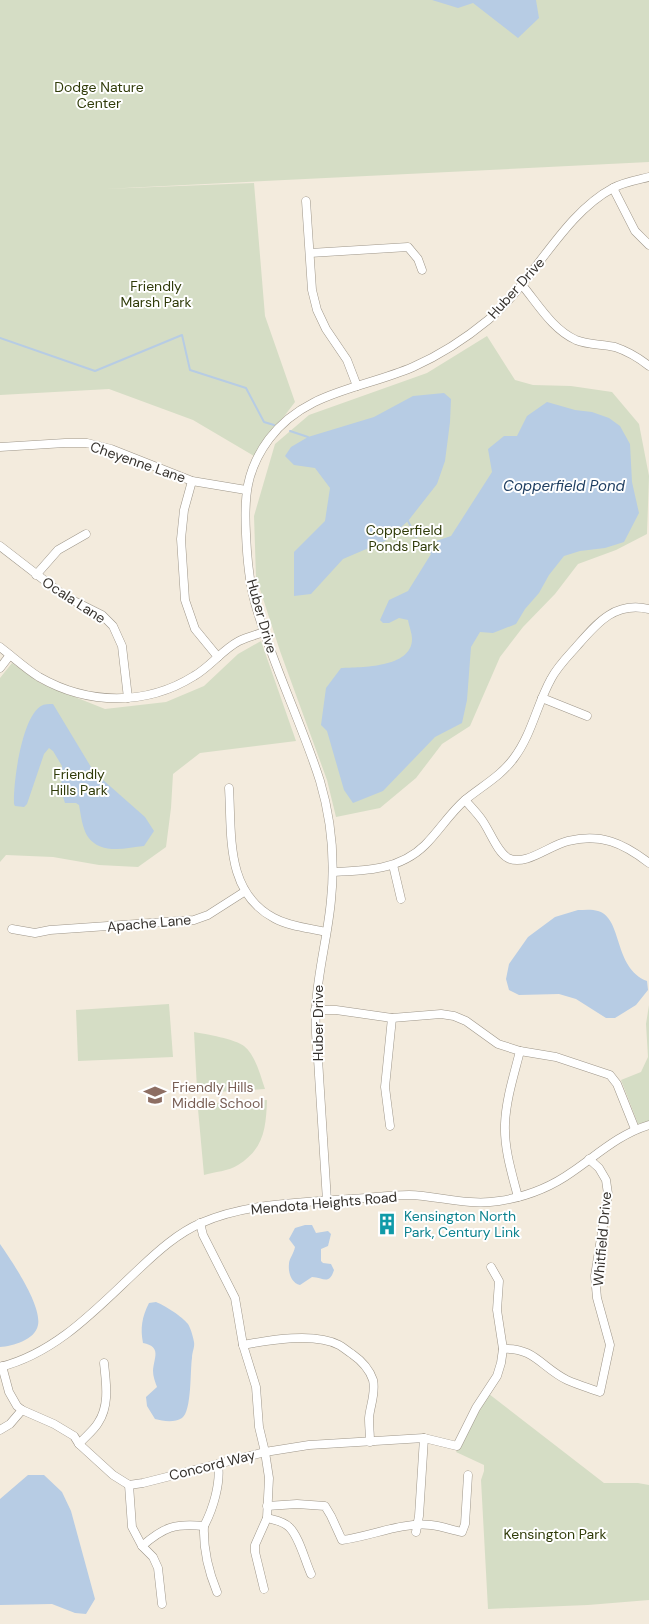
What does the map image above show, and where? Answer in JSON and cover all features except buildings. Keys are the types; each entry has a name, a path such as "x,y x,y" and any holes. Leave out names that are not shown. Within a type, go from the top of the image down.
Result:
{"street":[{"name":"Huber Drive","path":"327,1201 315,1010 318,974 331,899 333,872 330,829 320,782 264,632 254,600 248,566 246,490 254,463 270,438 286,420 305,406 317,400 413,367 452,347 490,318 522,284 583,209 613,188 649,177"},
{"path":"613,188 635,231 649,245"},
{"path":"306,201 312,290 317,310 326,329 347,360 357,386"},
{"path":"310,253 408,247 418,259 422,270"},
{"path":"522,284 554,324 563,332 578,340 615,347 640,358 649,366"},
{"name":"Cheyenne Lane","path":"0,447 86,443 111,449 192,481 246,490"},
{"path":"192,481 184,510 181,538 185,600 195,629 218,657"},
{"path":"36,574 58,550 86,534"},
{"name":"Ocala Lane","path":"0,546 66,597 102,616 113,626 122,646 128,698"},
{"path":"333,872 368,871 393,865 408,858 423,846 465,800 499,774 514,758 526,739 551,678 564,660 601,620 621,608 639,606 649,609"},
{"path":"0,647 38,676 60,688 86,696 114,699 142,697 171,689 195,676 239,641 264,632"},
{"path":"0,668 10,655"},
{"path":"542,698 587,716"},
{"path":"229,788 234,863 244,892 258,907 275,919 326,932"},
{"path":"465,800 483,821 500,850 506,857 514,860 527,860 551,846 582,838 616,842 631,849 649,863"},
{"path":"393,865 401,899"},
{"name":"Apache Lane","path":"12,929 35,933 50,930 194,920 208,914 244,892"},
{"path":"315,1010 336,1010 392,1018 441,1014 454,1016 466,1021 498,1044 520,1051 556,1057 610,1075 617,1084 636,1129"},
{"path":"390,1126 385,1087 392,1018"},
{"path":"518,1197 507,1152 505,1126 507,1103 520,1051"},
{"name":"Mendota Heights Road","path":"1,1366 32,1356 63,1337 84,1320 161,1248 200,1223 255,1207 327,1201 409,1196 454,1202 498,1202 551,1185 611,1143 636,1129 649,1125"},
{"name":"Whitfield Drive","path":"503,1349 515,1348 526,1351 566,1380 600,1392 610,1345 597,1298 595,1276 608,1194 606,1180 599,1168 589,1159"},
{"path":"200,1223 203,1235 235,1298 243,1345 256,1387 259,1427 269,1478 267,1518 255,1545 264,1589"},
{"path":"491,1267 499,1281 497,1310 503,1349"},
{"path":"243,1345 281,1338 306,1338 338,1344 362,1361 367,1367 374,1390 369,1419 370,1442"},
{"name":"Concord Way","path":"129,1485 265,1452 309,1445 424,1438 457,1446 476,1408 497,1376 503,1349"},
{"path":"79,1444 98,1422 105,1407 104,1363"},
{"path":"1,1366 9,1392 17,1406 74,1436 79,1444 113,1475 129,1485 132,1527 142,1546 153,1557 158,1568 162,1604"},
{"path":"0,1430 10,1424 22,1410"},
{"path":"417,1529 424,1438"},
{"path":"217,1592 205,1556 204,1526 214,1498 219,1470 218,1464"},
{"path":"267,1506 297,1504 325,1506 342,1540 393,1528 417,1529 431,1525 462,1532 465,1524 468,1475"},
{"path":"267,1518 280,1522 289,1527 294,1533 311,1574"},
{"path":"142,1546 165,1528 191,1525 204,1526"}],"green space":[{"name":"Dodge Nature Center","path":"0,0 649,0 649,162 104,189 254,183 265,316 295,402 254,456 193,420 109,389 0,395"},
{"name":"Copperfield Ponds Park","path":"487,336 515,380 533,385 571,386 612,392 639,424 649,476 647,534 616,550 578,564 555,594 523,627 500,657 470,726 442,744 416,778 380,808 336,817 327,780 280,651 256,577 254,516 275,444 309,415 427,373"},
{"name":"Friendly Hills Park","path":"261,641 296,741 200,753 173,774 166,847 138,867 99,865 53,857 6,855 0,862 0,678 12,663 40,683 105,709 166,702 204,686 238,654"},
{"path":"169,1004 173,1057 78,1061 76,1010"},
{"path":"649,1005 649,1121 638,1124 621,1080 641,1072 648,1057 646,1024"},
{"path":"194,1032 213,1035 244,1046 255,1060 265,1089 202,1093 197,1089"},
{"path":"267,1100 266,1120 262,1137 253,1152 247,1159 234,1167 204,1175 198,1109 203,1104"},
{"name":"Kensington Park","path":"489,1394 604,1483 638,1483 649,1485 649,1600 588,1605 488,1609 481,1480 484,1465 456,1452"}],"water":[{"path":"432,0 536,0 539,18 518,38 473,3 458,8"},
{"path":"444,393 451,399 450,422 445,461 437,484 408,521 385,541 343,559 311,594 294,596 294,552 325,521 330,488 315,468 294,465 285,456 291,447 308,437 374,417 413,396"},
{"name":"Copperfield Pond","path":"547,402 575,410 592,412 609,418 620,426 630,444 632,482 639,513 624,542 605,548 580,551 564,556 516,624 493,633 480,632 471,647 467,700 462,723 435,737 383,791 353,803 344,790 327,731 321,725 326,688 341,668 372,666 395,661 404,656 410,649 412,637 408,620 399,618 389,623 383,623 380,620 389,600 408,591 431,554 421,546 451,536 492,472 488,449 504,436 517,436 527,416"},
{"path":"45,704 53,704 94,772 145,817 154,831 144,846 114,849 93,843 84,830 79,805 76,803 65,803 61,791 62,766 49,748 44,754 27,804 24,807 15,806 14,794 17,766 24,736 34,712"},
{"path":"578,910 596,910 606,915 616,933 623,955 629,966 636,975 647,981 648,990 636,1005 615,1018 606,1018 576,999 559,994 519,995 509,990 506,979 509,964 528,937 555,917"},
{"path":"312,1225 316,1233 328,1231 331,1234 328,1246 321,1249 321,1261 331,1264 334,1270 328,1279 312,1277 300,1285 292,1280 290,1274 289,1262 295,1247 289,1239 295,1228"},
{"path":"0,1244 31,1295 38,1316 38,1325 33,1335 23,1341 0,1347"},
{"path":"156,1302 186,1321 194,1342 188,1407 182,1418 176,1421 155,1419 147,1406 146,1397 157,1387 153,1371 156,1353 153,1347 143,1343 142,1327 143,1318 149,1303"},
{"path":"28,1475 44,1475 62,1492 71,1511 95,1599 86,1614 75,1613 52,1604 0,1605 0,1499"}],"waterway":[{"path":"0,338 95,371 182,335 190,370 246,388 264,422 274,425"},
{"path":"290,431 308,437"},
{"path":"408,521 416,537"}],"place":[{"name":"Friendly Hills Middle School","path":"155,1095"},
{"name":"Kensington North Park, Century Link","path":"387,1224"}],"park label":[{"name":"Friendly Marsh Park","path":"156,294"}]}
